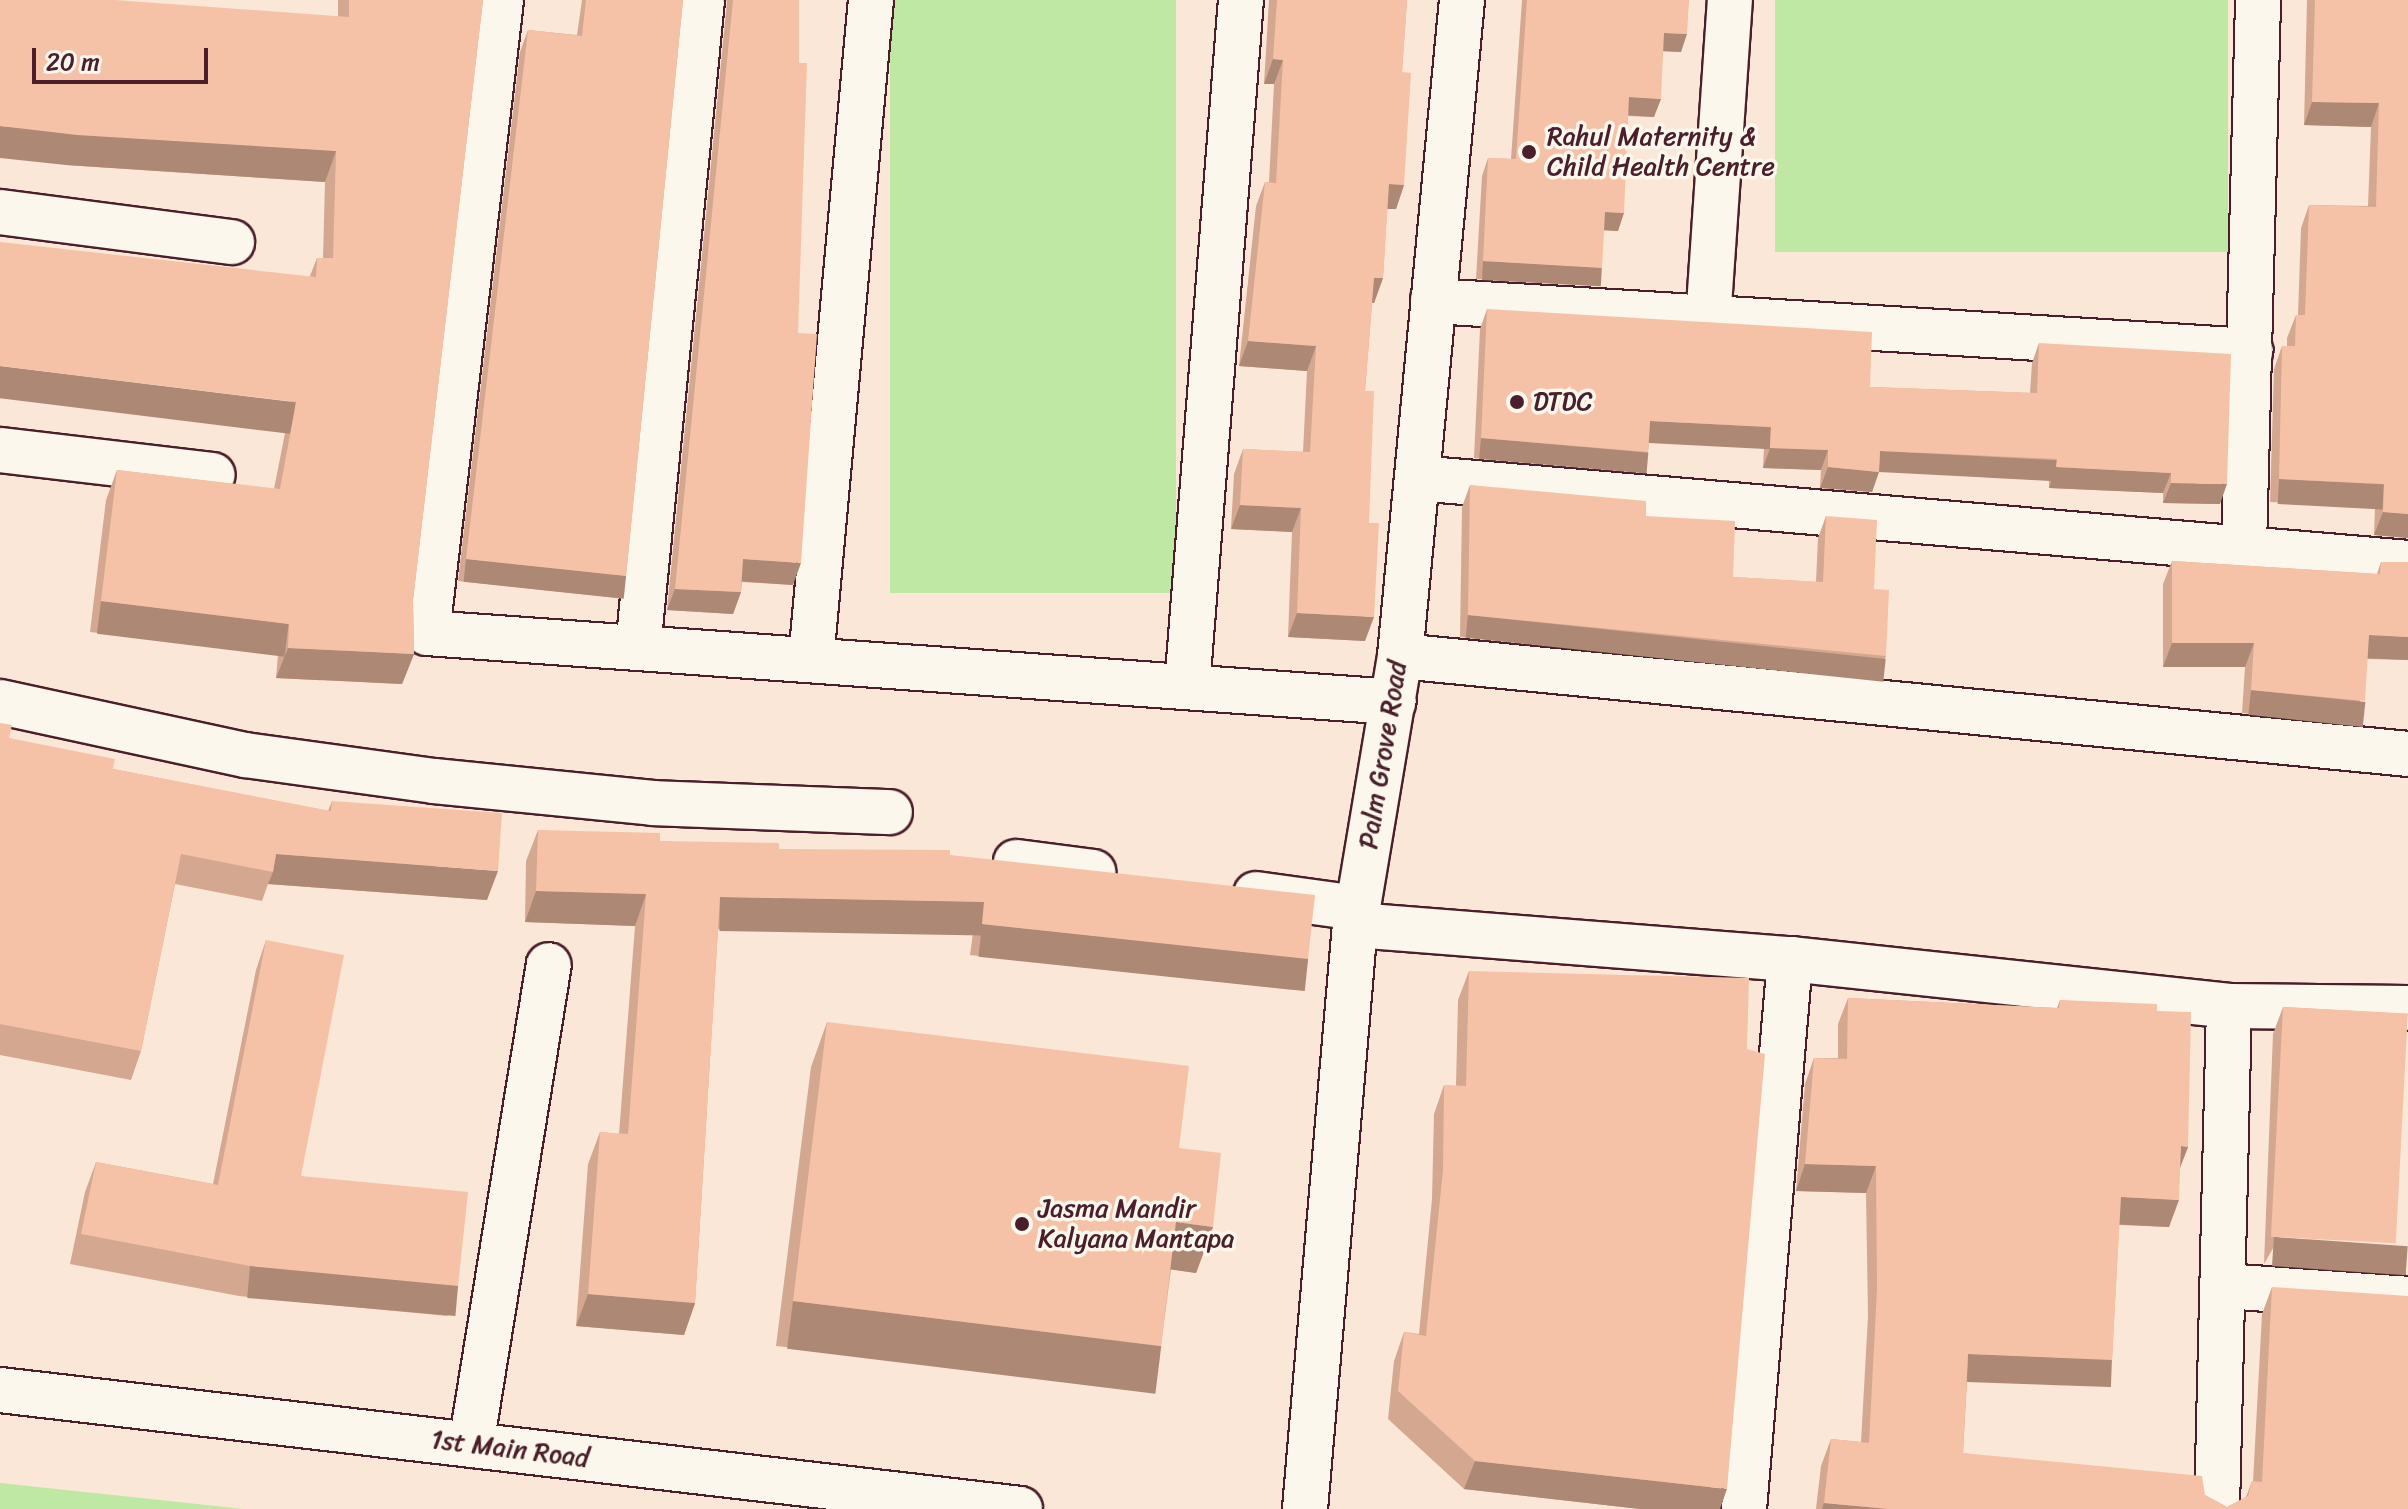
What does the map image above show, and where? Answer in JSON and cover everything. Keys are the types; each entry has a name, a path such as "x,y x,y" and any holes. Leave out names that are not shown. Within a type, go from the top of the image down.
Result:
{"street":[{"path":"501,0 427,633 1394,702"},
{"path":"638,648 702,0"},
{"path":"811,660 871,0"},
{"path":"1187,687 1241,0"},
{"name":"Palm Grove Road","path":"1305,1509 1356,916 1400,656 1462,0"},
{"path":"1708,321 1730,0"},
{"path":"2244,547 2258,0"},
{"path":"0,212 232,242"},
{"path":"1433,301 1708,321 2250,351"},
{"path":"0,450 213,475"},
{"path":"1417,478 2408,563"},
{"path":"1400,656 2408,754"},
{"path":"0,702 245,755 434,781 653,803 890,812"},
{"path":"1016,862 1140,879"},
{"path":"1218,889 1356,916 2229,1006 2408,1008"},
{"path":"1744,1509 1790,959"},
{"path":"471,1445 549,965"},
{"path":"2217,1509 2229,1006"},
{"path":"2224,1286 2408,1299"},
{"name":"1st Main Road","path":"0,1390 1020,1509"}],"green space":[{"path":"890,0 1176,0 1176,593 890,593"},
{"path":"1775,0 2228,0 2228,252 1775,252"},
{"path":"0,1483 244,1509 0,1509"}],"building":[{"path":"0,0 115,0 349,17 349,0 483,0 413,600 414,654 288,648 289,624 101,601 117,470 280,489 296,402 0,366 0,242 316,277 317,258 333,258 336,151 77,135 0,126"},
{"path":"586,0 683,0 626,576 466,559 528,30 582,36"},
{"path":"733,0 799,0 799,63 807,63 798,333 817,334 801,563 743,559 741,592 675,589"},
{"path":"1277,0 1407,0 1402,72 1411,73 1404,185 1389,184 1383,278 1374,278 1365,391 1374,391 1369,523 1379,523 1374,617 1297,613 1301,508 1240,505 1243,449 1310,452 1316,346 1248,341 1265,182 1276,183 1283,60 1273,59"},
{"path":"1527,0 1689,0 1687,34 1664,33 1661,99 1629,97 1624,213 1605,212 1602,268 1483,261 1488,158 1516,159"},
{"path":"2315,0 2408,0 2408,514 2383,512 2384,484 2279,479 2282,346 2295,346 2296,315 2305,315 2309,205 2376,207 2379,103 2312,102"},
{"path":"1487,309 1872,332 1870,387 2037,393 2039,343 2231,354 2227,484 2171,483 2171,473 2056,467 2057,459 1880,451 1879,472 1828,467 1828,450 1770,448 1771,427 1650,421 1648,452 1481,438"},
{"path":"1470,485 1646,501 1646,516 1735,521 1733,577 1823,582 1826,516 1877,520 1874,589 1889,590 1886,656 1468,615"},
{"path":"2172,561 2380,574 2381,562 2408,562 2408,637 2369,635 2365,701 2251,690 2254,643 2172,643"},
{"path":"0,723 12,725 9,738 115,759 113,769 331,811 332,801 502,813 498,871 276,854 273,872 181,854 141,1051 0,1024"},
{"path":"538,830 660,833 660,841 779,843 779,849 950,850 950,855 1315,895 1308,959 982,924 984,902 720,897 695,1303 588,1294 600,1132 628,1134 646,894 536,891"},
{"path":"266,940 344,955 301,1176 468,1192 458,1286 250,1266 81,1234 96,1162 218,1185"},
{"path":"1469,971 1749,978 1747,1049 1765,1054 1727,1489 1475,1461 1398,1391 1404,1332 1426,1336 1443,1170 1444,1085 1466,1086"},
{"path":"1848,998 2059,1008 2060,1000 2157,1004 2157,1011 2191,1012 2188,1147 2181,1146 2179,1200 2121,1197 2112,1360 1968,1354 1963,1453 2202,1476 2205,1495 2227,1507 2248,1496 2252,1481 2262,1482 2272,1287 2408,1296 2408,1509 1889,1509 1824,1503 1831,1439 1869,1443 1877,1289 1876,1166 1805,1164 1814,1058 1847,1059"},
{"path":"2283,1007 2408,1014 2396,1243 2271,1237"},
{"path":"827,1022 1189,1066 1179,1148 1221,1153 1213,1227 1176,1222 1161,1346 793,1301"}],"place":[{"name":"Rahul Maternity & Child Health Centre","path":"1529,152"},
{"name":"DTDC","path":"1517,402"},
{"name":"Jasma Mandir Kalyana Mantapa","path":"1022,1224"}]}
